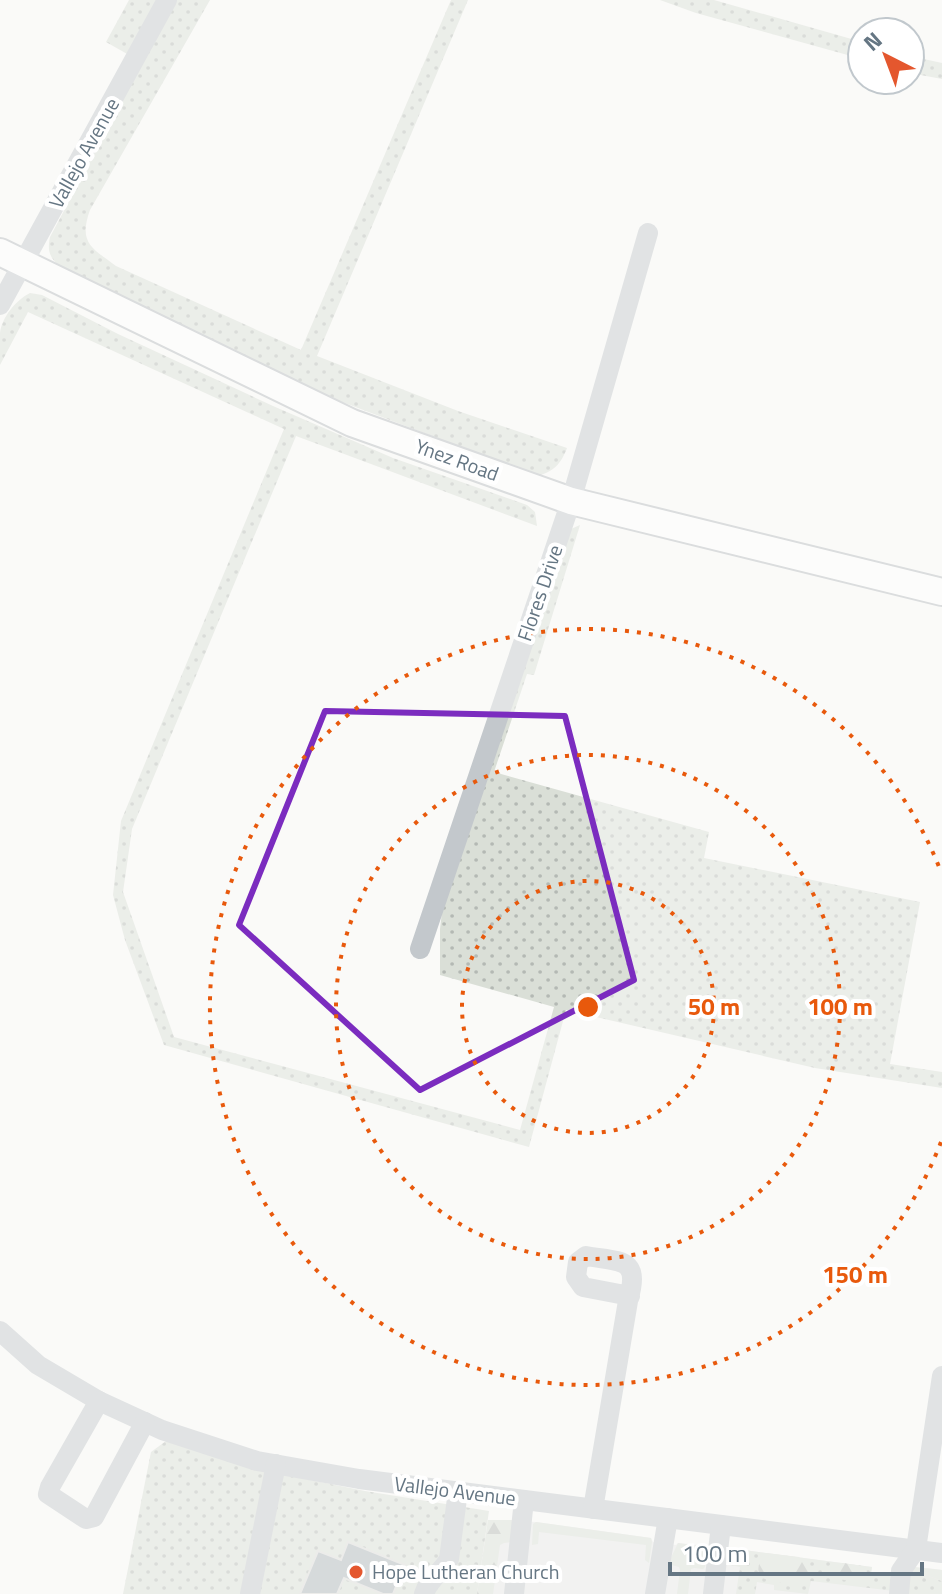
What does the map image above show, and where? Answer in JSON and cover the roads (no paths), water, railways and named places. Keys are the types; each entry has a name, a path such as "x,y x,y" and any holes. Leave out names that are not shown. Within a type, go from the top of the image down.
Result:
{"main road":[{"name":"Ynez Road","path":"11,258 352,423 571,501 942,592"}],"street":[{"name":"Vallejo Avenue","path":"0,305 11,258 167,0"},
{"name":"Flores Drive","path":"420,949 571,501 648,233"},
{"path":"593,1509 630,1296"},
{"name":"Vallejo Avenue","path":"0,1331 38,1365 99,1401 162,1430 257,1461 359,1479 942,1553"},
{"path":"899,1594 901,1571 916,1549 942,1376"},
{"path":"99,1401 48,1494 86,1519 94,1517 145,1422"},
{"path":"250,1594 276,1464"},
{"path":"424,1594 426,1586 449,1559 458,1491"},
{"path":"514,1594 524,1500"},
{"path":"655,1594 668,1518"},
{"path":"713,1594 721,1525"}],"place":[{"name":"Hope Lutheran Church","path":"356,1572"}]}
